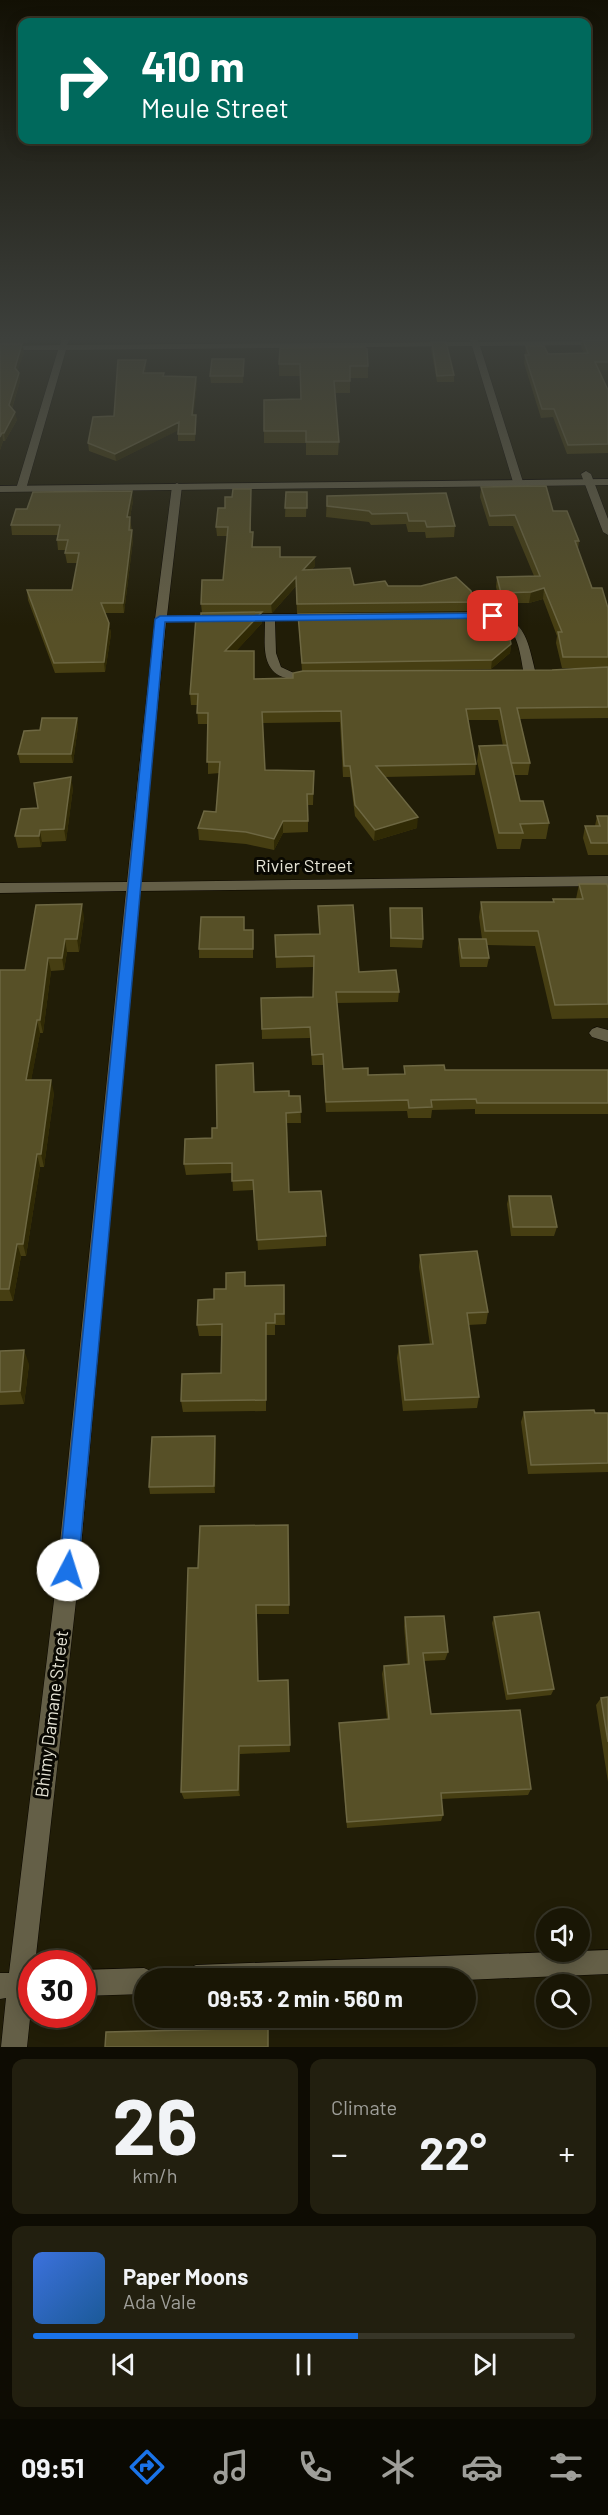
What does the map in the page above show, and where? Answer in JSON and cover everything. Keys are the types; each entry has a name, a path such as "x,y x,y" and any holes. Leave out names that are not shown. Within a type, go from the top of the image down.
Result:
{"street":[{"path":"22,484 37,436"},
{"path":"504,436 517,478"},
{"path":"0,489 22,484 588,478 608,474"},
{"path":"0,479 22,484 177,486 517,478"},
{"path":"588,478 608,482"},
{"path":"588,478 608,532"},
{"name":"Bhimy Damane Street","path":"14,2047 17,1986 66,1593 133,885 160,619 177,486"},
{"path":"469,616 502,617 516,627 530,674"},
{"path":"270,617 271,660 274,668 280,674 292,677 320,678"},
{"path":"160,619 328,617"},
{"name":"Rivier Street","path":"0,888 608,881"},
{"path":"454,1968 608,1962"},
{"path":"96,1983 134,1981"}],"building":[{"path":"89,436 152,436 115,454 88,443"},
{"path":"306,436 338,436 339,442 306,442"},
{"path":"564,436 608,436 608,444 568,445"},
{"path":"546,486 553,511 567,511 579,541 575,541 592,588 602,588 608,608 608,657 563,657 558,632 562,632 544,588 531,592 501,593 497,577 540,576 515,515 490,516 481,487"},
{"path":"233,489 251,489 252,547 280,547 280,557 315,557 303,570 350,568 354,585 385,581 388,586 421,586 456,577 471,591 474,602 297,604 296,577 271,604 201,604 202,580 223,580 228,527 216,527 218,508 225,508 225,497 232,497"},
{"path":"132,491 127,517 130,517 129,530 132,530 123,603 101,603 109,623 104,662 54,663 27,590 72,590 79,553 65,553 68,540 57,540 60,525 11,525 16,509 27,509 33,492"},
{"path":"286,492 307,492 307,508 285,508"},
{"path":"446,493 455,526 427,527 425,521 409,521 407,513 372,514 369,511 327,506 327,496"},
{"path":"262,612 225,651 254,651 254,679 293,678 293,673 303,671 552,670 608,667 608,707 517,708 530,763 511,763 500,708 466,709 476,764 376,766 418,817 375,830 355,805 350,766 344,766 341,711 262,712 265,770 314,771 313,794 307,794 308,821 283,821 274,839 246,832 198,828 204,811 216,812 220,762 207,762 208,713 197,713 198,694 190,694 196,617 201,616 201,613"},
{"path":"494,613 507,624 511,644 492,660 302,663 298,614"},
{"path":"42,718 77,718 71,754 18,754 24,731 40,730"},
{"path":"507,745 520,801 543,801 549,823 520,824 523,833 499,833 479,746"},
{"path":"71,777 64,829 40,830 39,836 15,836 21,809 38,808 34,783"},
{"path":"597,816 608,816 608,843 591,843 585,826 600,826"},
{"path":"579,884 607,884 608,888 608,1004 555,1005 538,931 485,931 481,902 554,902 553,899 583,899"},
{"path":"82,904 77,939 65,939 62,958 48,958 40,1020 37,1020 26,1080 51,1080 41,1154 37,1154 23,1244 17,1244 9,1289 0,1289 0,970 25,970 36,905"},
{"path":"353,905 359,972 396,970 399,992 336,992 343,1069 368,1068 368,1075 405,1074 404,1066 444,1065 445,1070 608,1070 608,1103 477,1103 476,1099 431,1100 432,1107 409,1108 408,1100 326,1102 323,1054 312,1055 310,1027 262,1029 261,998 313,997 314,956 276,957 275,935 320,934 318,906"},
{"path":"390,908 422,908 423,939 391,938"},
{"path":"201,917 244,917 244,930 253,930 253,949 199,949"},
{"path":"459,939 486,939 489,958 462,958"},
{"path":"253,1063 254,1092 289,1091 289,1096 300,1096 301,1112 286,1113 289,1192 321,1191 326,1236 257,1240 253,1180 232,1181 232,1163 184,1164 185,1139 212,1138 212,1128 217,1128 216,1065"},
{"path":"509,1196 551,1196 557,1227 513,1227"},
{"path":"477,1251 488,1312 467,1313 479,1397 405,1400 399,1346 433,1344 420,1255"},
{"path":"245,1272 245,1286 284,1285 284,1314 275,1314 275,1323 266,1323 266,1400 181,1401 182,1374 221,1373 222,1324 197,1325 198,1300 214,1299 214,1289 226,1289 226,1273"},
{"path":"24,1350 20,1391 0,1392 0,1351"},
{"path":"594,1410 595,1413 608,1413 608,1463 531,1465 524,1412"},
{"path":"215,1436 214,1486 149,1487 152,1437"},
{"path":"288,1525 289,1605 256,1605 258,1681 288,1680 290,1745 239,1746 238,1790 181,1792 188,1568 198,1568 200,1526"},
{"path":"539,1612 554,1689 508,1694 494,1617"},
{"path":"444,1616 448,1652 423,1653 431,1714 520,1710 531,1789 441,1793 443,1815 347,1822 339,1723 389,1719 384,1666 409,1664 405,1617"},
{"path":"608,1697 608,1742 601,1698"},
{"path":"268,2028 268,2047 105,2047 106,2032"}],"route":[{"path":"68,1570 160,619 493,616"}]}
